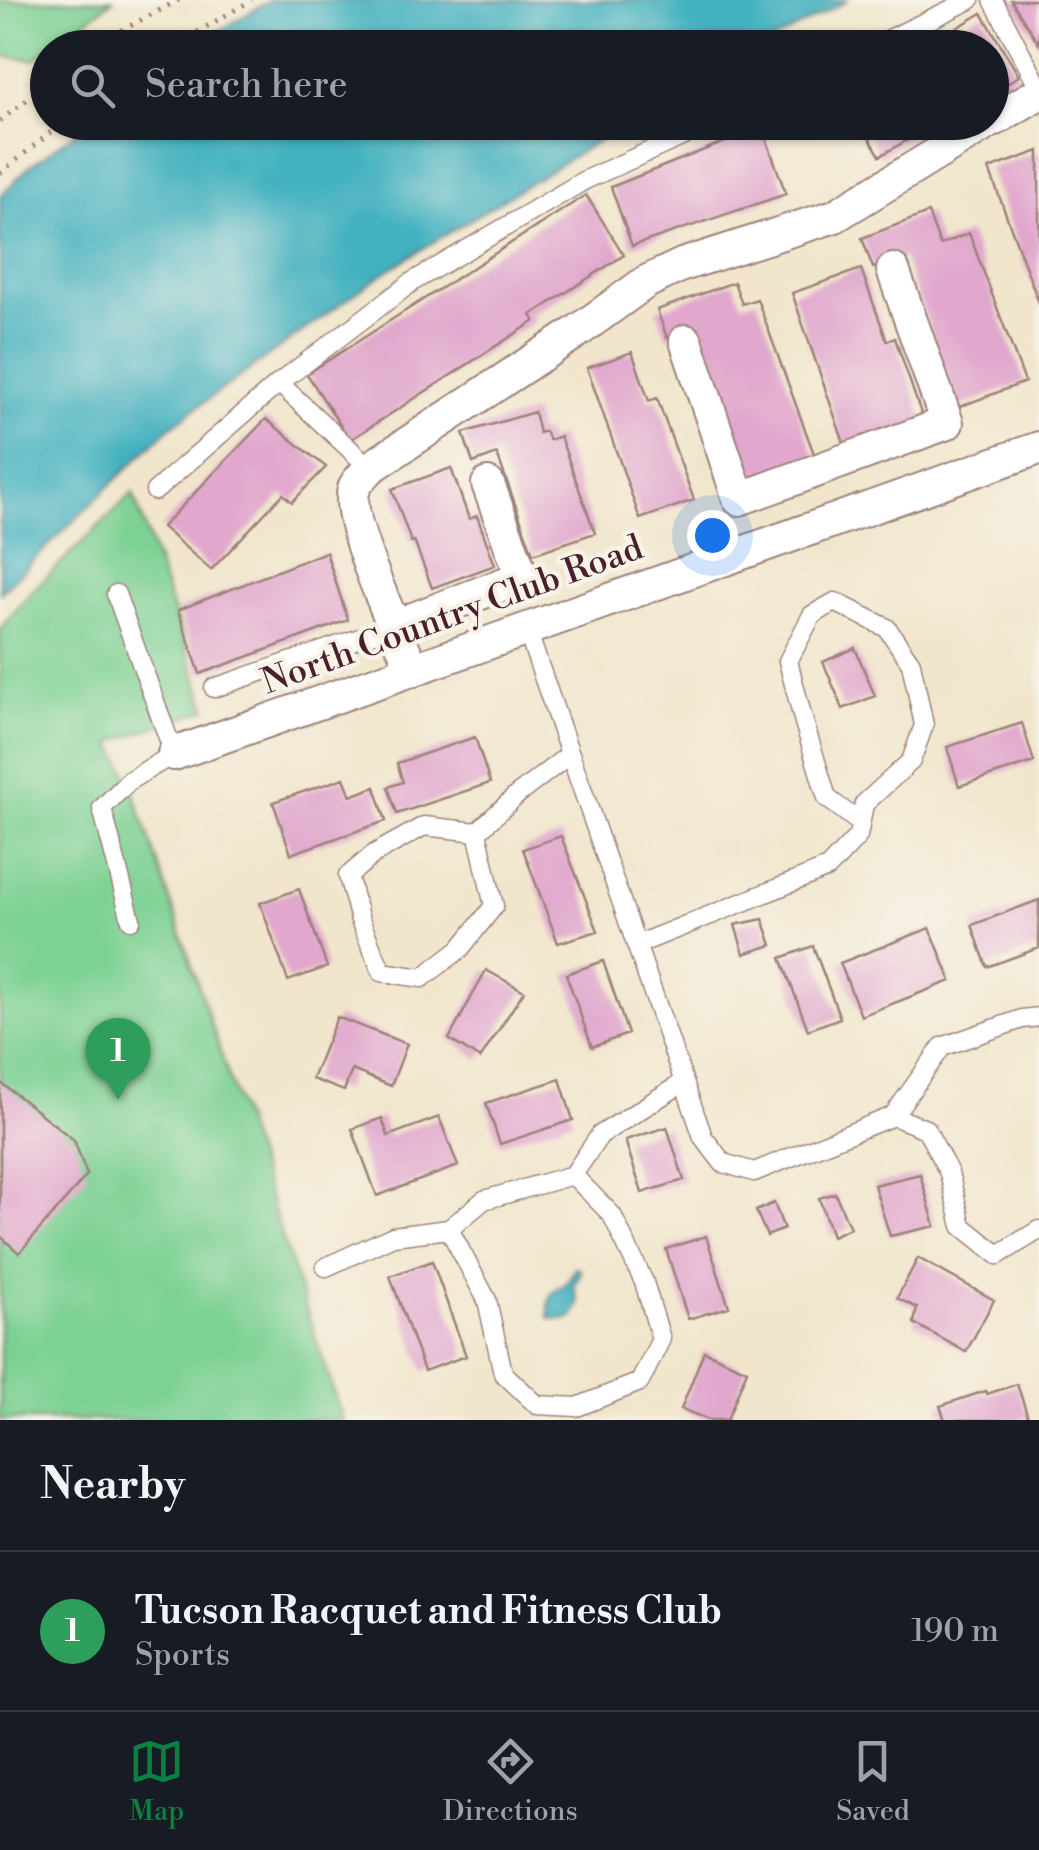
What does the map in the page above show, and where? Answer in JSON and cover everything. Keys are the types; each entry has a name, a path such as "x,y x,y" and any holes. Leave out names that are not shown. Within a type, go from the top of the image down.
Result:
{"street":[{"path":"1009,110 1039,90"},
{"path":"413,670 360,541 352,511 354,487 370,468 646,282 682,265 836,216 961,140"},
{"path":"686,342 739,498 835,465 947,423 893,270"},
{"name":"North Country Club Road","path":"174,754 1039,448"},
{"path":"835,465 849,515"},
{"path":"395,626 522,577 488,484"}],"lane":[{"path":"908,30 970,0"},
{"path":"993,0 1008,30"},
{"path":"1009,31 1039,90"},
{"path":"155,490 280,383 412,282 585,180 674,140"},
{"path":"280,383 370,468"},
{"path":"116,594 174,754 130,780 102,808 131,920"},
{"path":"636,945 828,868 858,836 864,804 911,761 924,725 911,664 887,628 835,602 812,616 788,661 827,798 860,823"},
{"path":"214,688 395,626"},
{"path":"527,630 703,1136 722,1162 754,1172 893,1116 942,1047 1039,1016"},
{"path":"477,832 494,906 460,949 422,978 382,972 360,920 348,876 374,854 424,826 477,832 570,754"},
{"path":"326,1267 393,1236 449,1229 484,1200 573,1174 600,1135 684,1082"},
{"path":"893,1116 926,1130 949,1173 962,1226 998,1255 1039,1230"},
{"path":"449,1229 487,1300 503,1373 537,1406 578,1407 640,1382 661,1339 644,1282 612,1215 573,1174"}],"path":[{"path":"122,30 180,0"},
{"path":"201,30 252,0"},
{"path":"0,122 30,98"},
{"path":"0,173 41,140"}],"green space":[{"path":"0,0 113,0 74,30 30,30 30,60 0,56"},
{"path":"133,493 207,709 112,742 130,780 343,1420 0,1420 0,629 32,591"}],"water":[{"path":"271,0 848,0 793,30 221,30"},
{"path":"65,140 599,140 385,272 170,427 0,593 0,196 30,166"},
{"path":"576,1267 581,1271 574,1287 579,1303 573,1317 549,1318 552,1294 565,1285"}],"building":[{"path":"1011,0 1039,0 1039,44"},
{"path":"982,13 992,30 953,30"},
{"path":"1009,59 1019,76 1009,82"},
{"path":"729,140 767,140 786,194 632,246 611,187"},
{"path":"871,140 907,140 880,156"},
{"path":"1039,151 1039,303 989,169"},
{"path":"586,195 624,255 531,315 535,321 350,440 307,374"},
{"path":"928,213 940,245 969,233 1025,382 959,407 903,257 873,268 862,238"},
{"path":"861,269 887,341 895,338 924,422 846,449 792,293"},
{"path":"734,282 742,304 757,299 817,462 747,488 695,328 667,338 657,310"},
{"path":"632,352 649,401 657,398 694,500 640,519 587,368"},
{"path":"534,412 539,433 545,431 549,440 560,436 595,533 533,554 497,454 473,463 463,433"},
{"path":"266,419 326,467 292,502 283,494 211,570 162,527"},
{"path":"451,468 469,519 477,516 495,565 432,588 392,489"},
{"path":"326,552 348,620 200,674 178,610"},
{"path":"855,648 875,696 843,709 823,662"},
{"path":"1022,723 1034,762 959,786 947,747"},
{"path":"475,737 490,783 397,814 388,787 403,782 397,763"},
{"path":"344,778 351,796 375,787 386,821 291,854 273,802"},
{"path":"561,836 598,931 558,943 523,849"},
{"path":"299,889 327,967 288,981 260,903"},
{"path":"1039,900 1039,948 987,967 972,925"},
{"path":"763,919 772,945 744,954 735,925"},
{"path":"930,928 951,981 861,1016 840,963"},
{"path":"813,946 840,1018 808,1030 781,958"},
{"path":"603,961 628,1034 592,1047 566,974"},
{"path":"486,970 524,991 480,1059 449,1039"},
{"path":"337,1017 407,1044 391,1086 352,1070 344,1091 312,1079"},
{"path":"560,1079 573,1120 500,1144 486,1103"},
{"path":"0,1082 74,1140 87,1175 19,1253 0,1236"},
{"path":"439,1117 458,1166 377,1196 352,1129 382,1118 388,1136"},
{"path":"667,1127 684,1180 642,1193 625,1140"},
{"path":"920,1174 935,1226 890,1236 874,1185"},
{"path":"835,1193 850,1228 832,1236 819,1198"},
{"path":"774,1203 784,1229 767,1236 756,1211"},
{"path":"706,1236 729,1307 688,1319 666,1249"},
{"path":"918,1258 994,1300 966,1352 914,1323 917,1308 897,1298"},
{"path":"432,1261 466,1356 424,1371 390,1276"},
{"path":"704,1351 747,1370 727,1420 709,1420 681,1409"},
{"path":"1017,1384 1028,1417 945,1420 940,1406"}],"place":[{"name":"Tucson Racquet and Fitness Club","path":"118,1100"}]}
